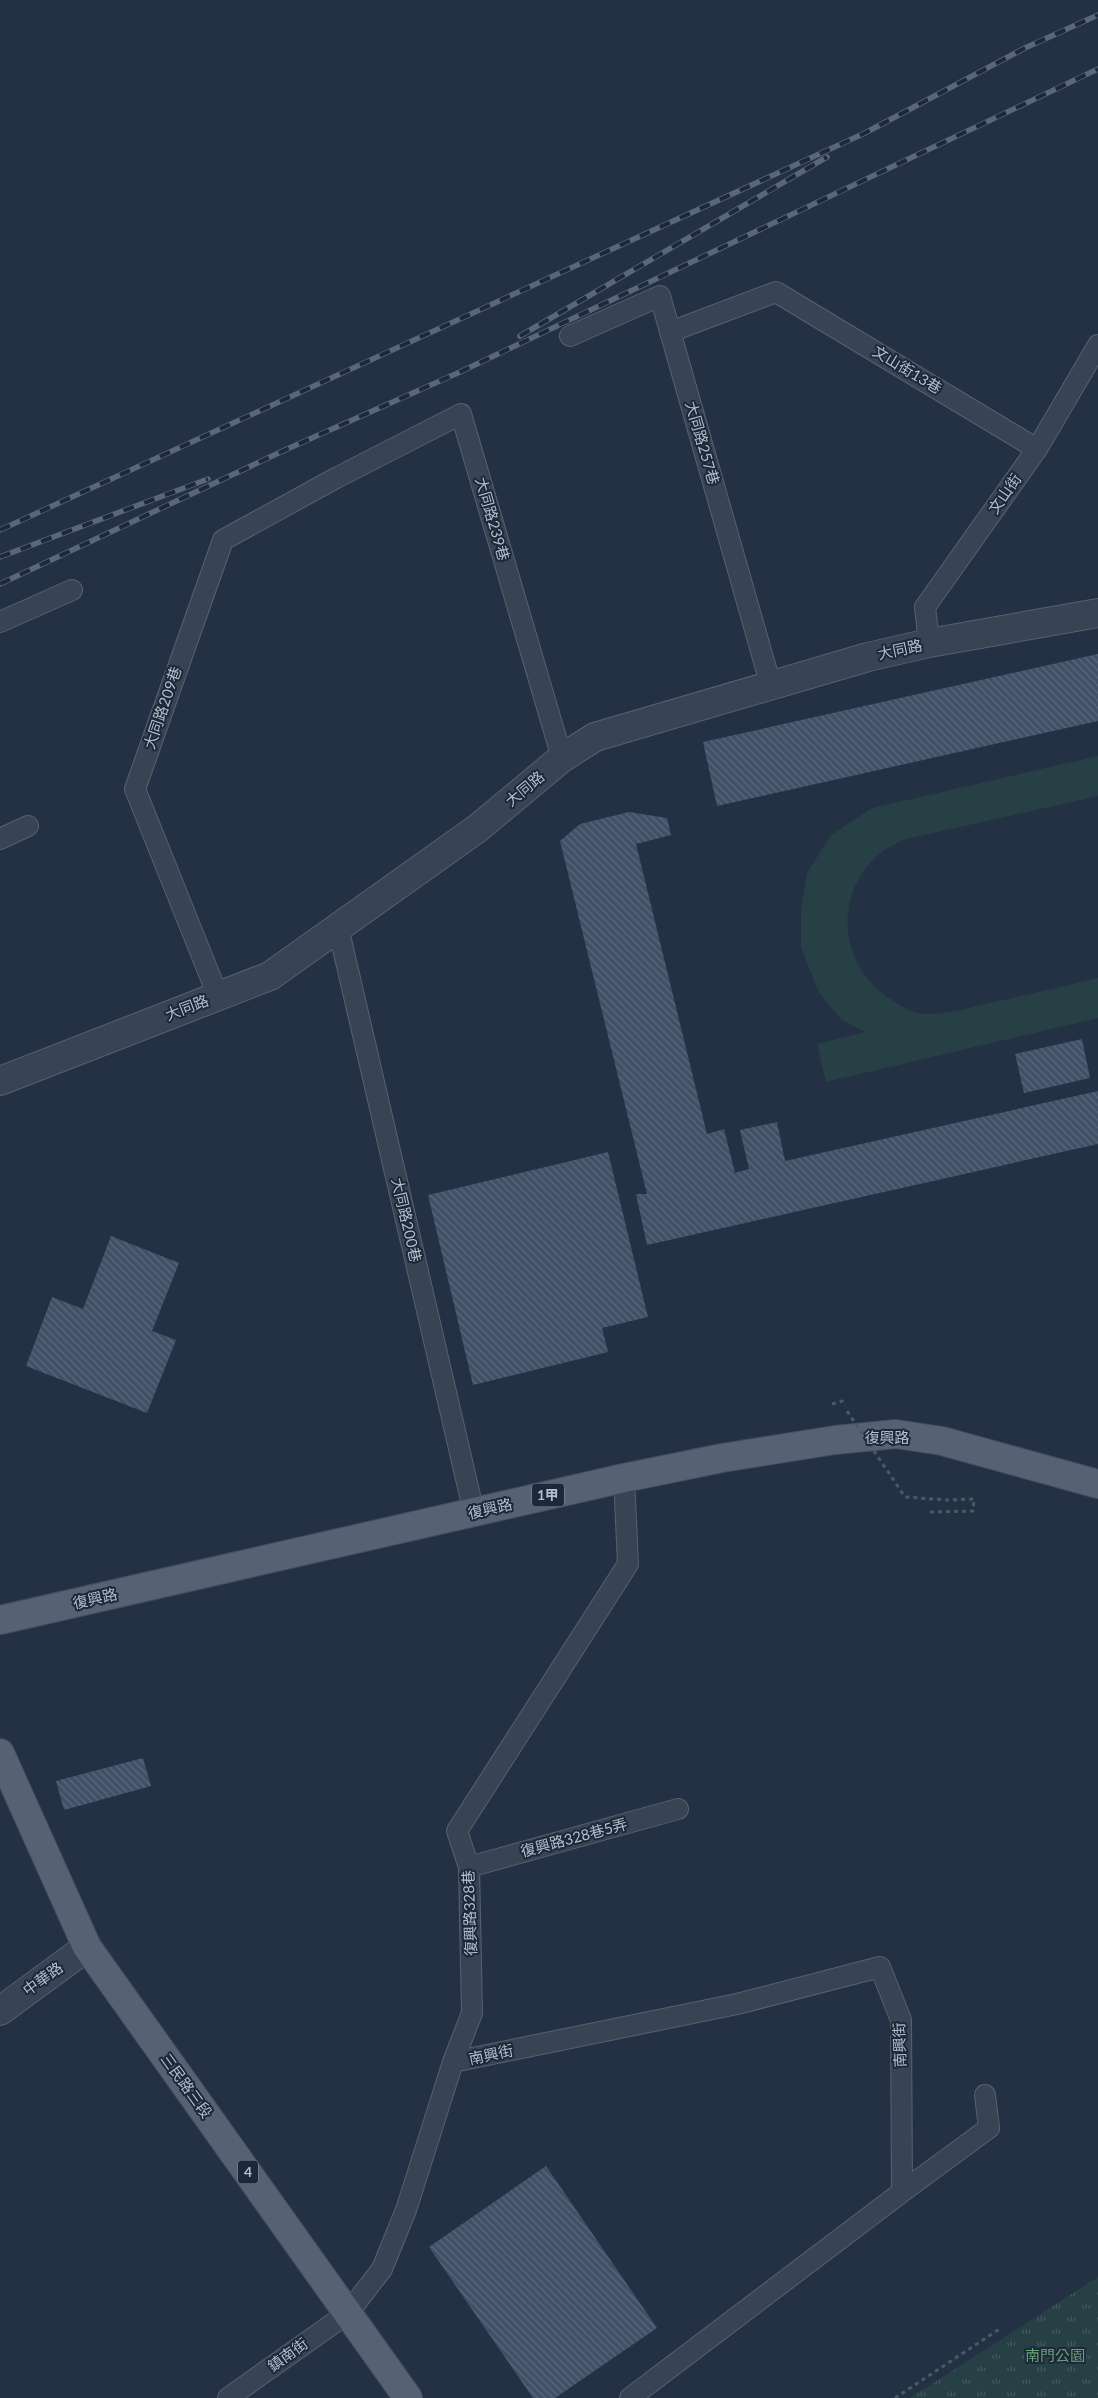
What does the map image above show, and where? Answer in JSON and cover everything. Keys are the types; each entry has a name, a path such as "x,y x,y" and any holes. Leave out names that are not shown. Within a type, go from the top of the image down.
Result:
{"main road":[{"name":"復興路","path":"0,1620 624,1478 722,1458 836,1440 896,1434 942,1441 1098,1484"},
{"name":"三民路三段","path":"0,1753 87,1947 408,2398"}],"street":[{"name":"大同路","path":"0,1081 270,976 478,828 562,758 595,738 868,657 929,643 1098,613"},
{"name":"中華路","path":"0,2011 87,1947"}],"lane":[{"name":"文山街13巷","path":"670,332 776,292 1037,449"},
{"name":"大同路257巷","path":"570,336 660,296 771,686"},
{"name":"文山街","path":"929,643 924,607 1089,374 1098,345"},
{"name":"大同路239巷","path":"336,478 461,414 562,758"},
{"name":"大同路209巷","path":"218,996 135,789 222,540 336,478"},
{"path":"0,622 72,590"},
{"path":"0,839 28,826"},
{"name":"大同路200巷","path":"338,927 474,1513"},
{"name":"復興路328巷","path":"348,2313 382,2269 406,2210 453,2062 472,2013 469,1867 457,1831 628,1564 624,1478"},
{"name":"復興路328巷5弄","path":"469,1867 678,1810"},
{"name":"南興街","path":"453,2062 737,2004 880,1967 901,2020 902,2192"},
{"path":"630,2398 989,2128 985,2095"},
{"name":"鎮南街","path":"228,2398 348,2313"}],"path":[{"path":"847,1411 904,1497 948,1500 974,1499 973,1511 930,1512"},
{"path":"895,2398 1001,2328"}],"green space":[{"path":"1098,756 1098,796 902,840 882,852 862,873 853,891 848,911 848,930 852,950 860,968 873,984 893,1000 914,1012 931,1014 956,1011 1098,978 1098,1018 826,1082 817,1044 865,1032 842,1020 819,993 801,947 801,908 807,873 831,835 872,808"},
{"name":"南門公園","path":"1098,2277 1098,2398 910,2398"}],"building":[{"path":"1098,654 1098,721 717,806 703,742"},
{"path":"629,812 667,818 671,835 636,844 707,1134 724,1129 735,1173 749,1169 740,1130 777,1122 785,1161 1098,1091 1098,1144 647,1245 636,1194 647,1194 560,841 580,824"},
{"path":"1082,1039 1090,1078 1024,1093 1015,1054"},
{"path":"608,1152 648,1317 602,1328 608,1352 473,1385 428,1195"},
{"path":"111,1236 179,1263 152,1331 176,1340 147,1413 26,1366 52,1297 83,1309"},
{"path":"143,1758 151,1786 64,1810 56,1781"},
{"path":"546,2166 657,2328 555,2398 533,2398 429,2247"}],"railway":[{"path":"0,530 865,133 1025,48 1098,15"},
{"path":"0,584 285,450 460,372 1098,69"},
{"path":"520,336 827,157"},
{"path":"0,557 208,479"}]}
